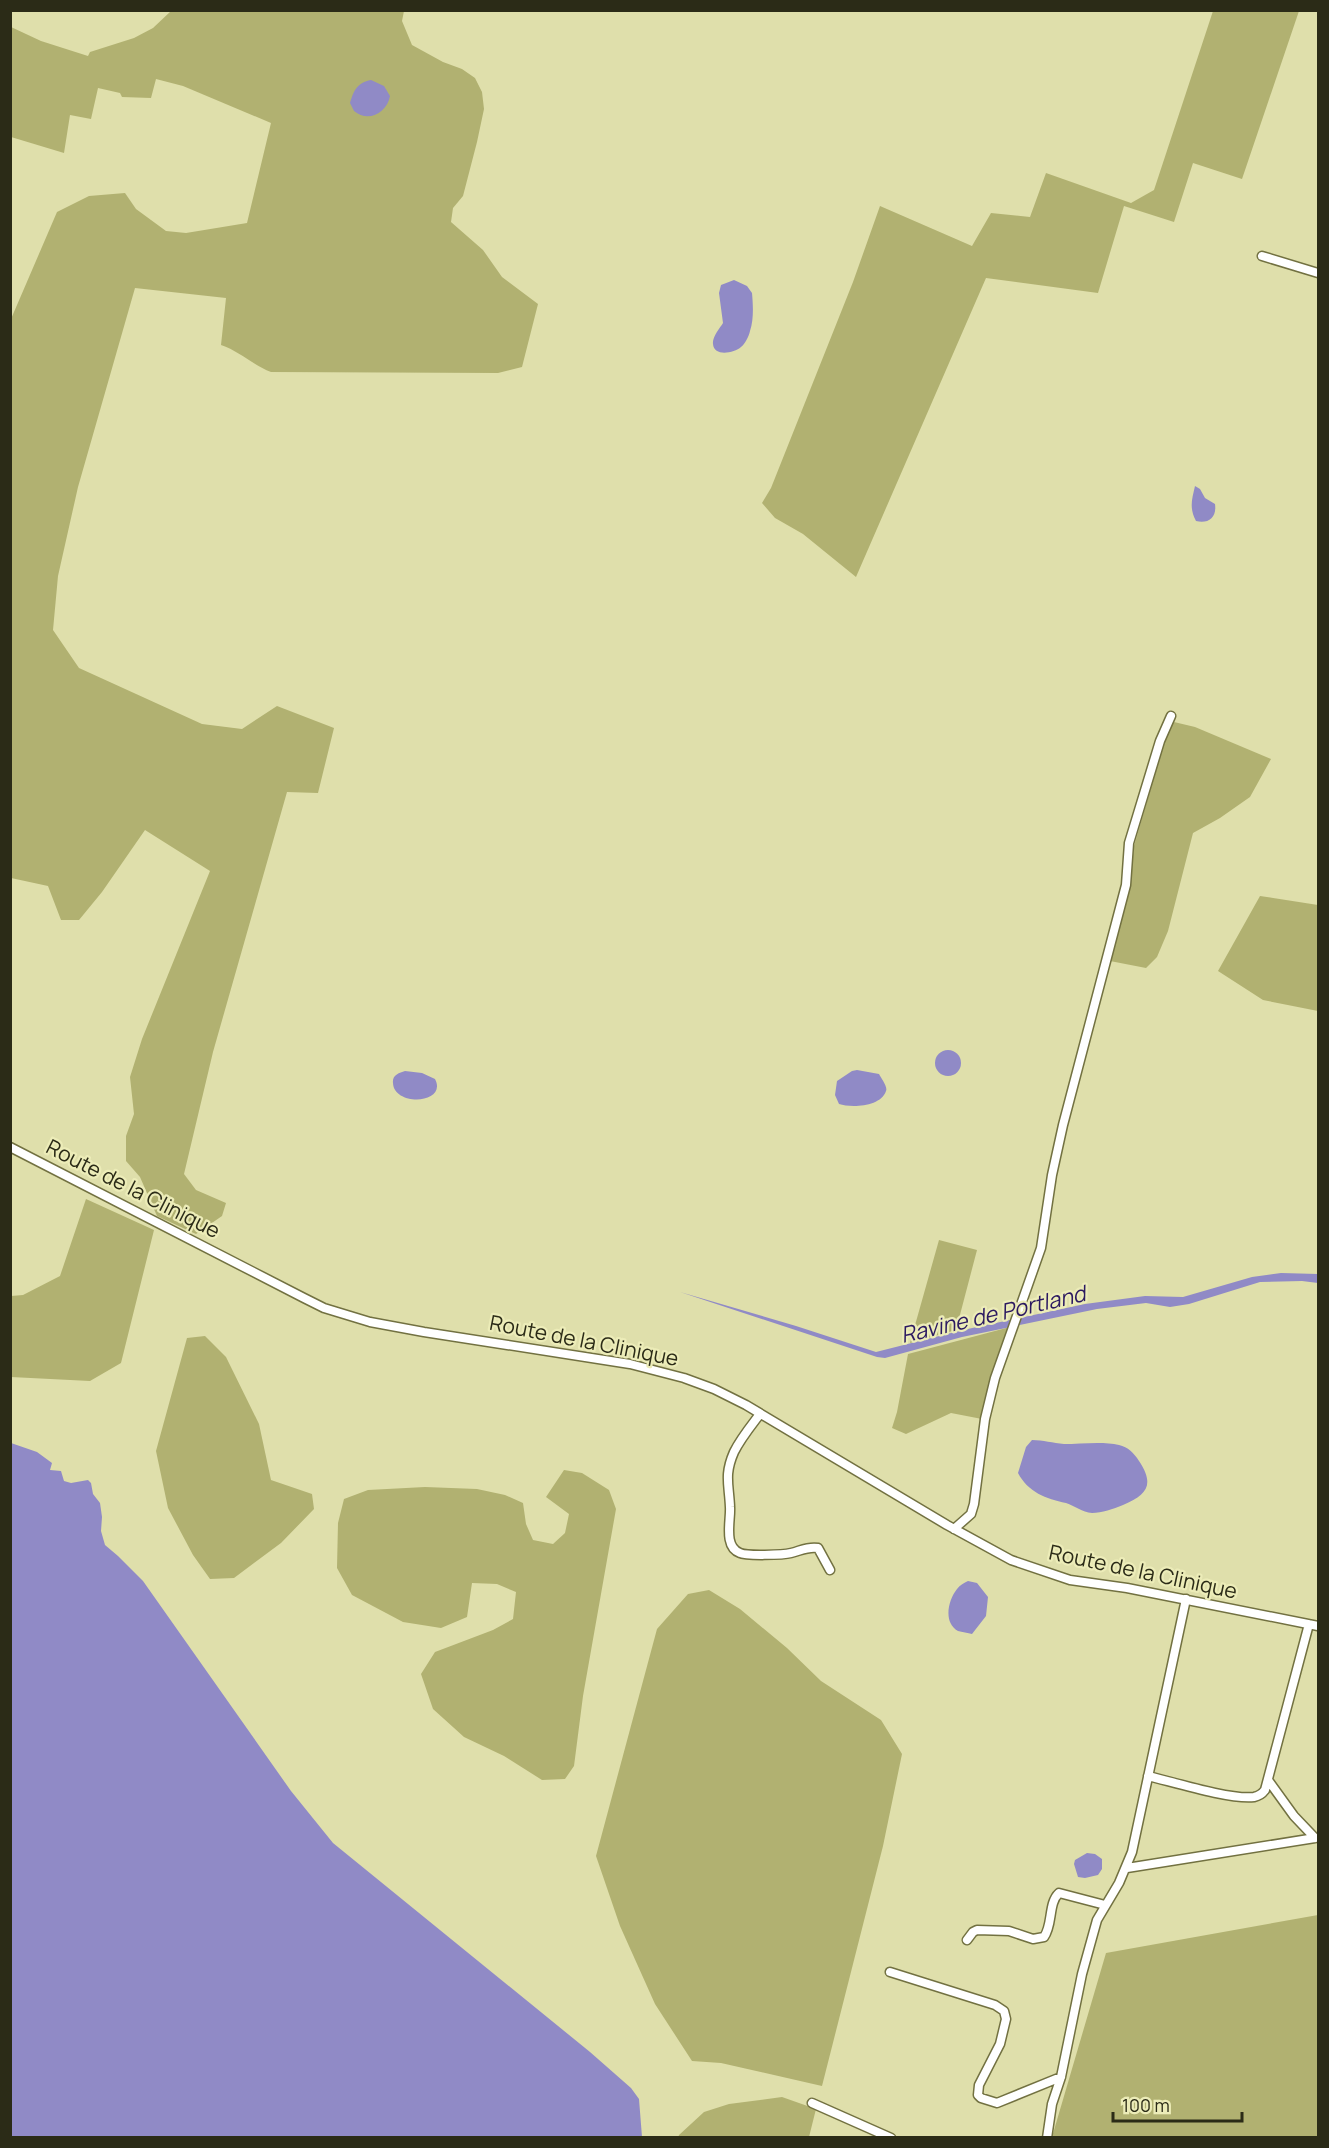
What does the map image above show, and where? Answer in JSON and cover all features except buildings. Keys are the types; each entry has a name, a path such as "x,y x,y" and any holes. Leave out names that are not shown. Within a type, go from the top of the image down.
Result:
{"street":[{"path":"1262,256 1318,273"},
{"path":"954,1529 971,1514 975,1504 985,1419 995,1378 1041,1248 1052,1175 1063,1125 1126,885 1129,843 1160,741 1171,716"},
{"name":"Route de la Clinique","path":"10,1147 324,1308 370,1322 656,1370 707,1386 760,1414 954,1529 1011,1560 1058,1577 1186,1599 1318,1626"},
{"path":"760,1414 734,1453 728,1470 729,1531 732,1547 743,1555 781,1555 808,1548 818,1548 830,1570"},
{"path":"1047,2138 1052,2104 1061,2077 1082,1974 1097,1920 1127,1868 1132,1852 1186,1599"},
{"path":"1148,1776 1248,1797 1257,1797 1262,1794 1268,1780 1309,1624"},
{"path":"1127,1868 1315,1838 1294,1816 1268,1780"},
{"path":"967,1940 977,1930 1009,1931 1033,1939 1044,1937 1052,1918 1055,1898 1059,1893 1105,1905"},
{"path":"890,1972 995,2005 1004,2011 1006,2019 1000,2044 979,2085 978,2095 981,2098 997,2103 1061,2077"},
{"path":"813,2103 891,2138"}],"shaded area":[{"path":"171,11 404,11 402,21 412,45 443,62 462,69 475,78 482,92 484,109 477,142 463,196 453,208 451,222 483,250 502,277 538,304 522,367 498,373 271,372 221,345 226,298 135,288 78,487 58,576 53,630 79,668 202,724 242,729 277,706 334,728 318,793 287,792 213,1052 184,1174 196,1190 226,1203 222,1216 196,1234 157,1216 140,1177 126,1161 126,1136 134,1114 130,1077 142,1039 210,871 145,830 102,892 79,920 61,920 48,886 11,878 11,319 57,212 89,196 125,193 136,209 166,231 186,233 247,223 271,123 183,86 156,79 151,98 122,97 120,93 98,88 91,119 70,115 64,153 11,137 11,27 41,41 88,56 90,52 134,38 153,28"},
{"path":"1213,11 1299,11 1242,179 1193,163 1174,222 1124,206 1098,293 986,278 856,577 803,534 775,518 762,503 771,488 853,282 880,206 972,246 991,213 1030,217 1046,173 1131,203 1154,190"},
{"path":"371,80 384,86 390,96 381,111 365,116 354,111 350,103 357,88 362,83"},
{"path":"734,280 747,286 752,293 751,327 747,340 741,347 734,351 720,352 714,348 713,344 723,323 719,293 721,285"},
{"path":"1195,486 1200,489 1205,498 1215,504 1215,513 1208,521 1196,521 1192,512"},
{"path":"1174,722 1195,727 1271,759 1250,797 1193,833 1168,931 1157,957 1146,968 1110,961 1130,880 1134,846 1165,737 1170,725"},
{"path":"1260,896 1318,905 1318,1011 1263,1000 1218,971"},
{"path":"948,1050 957,1054 961,1063 957,1072 948,1076 939,1072 935,1063 939,1054"},
{"path":"857,1070 879,1074 886,1091 878,1100 865,1105 839,1104 835,1095 837,1081"},
{"path":"405,1071 422,1073 435,1079 437,1087 434,1094 428,1098 419,1099 402,1096 396,1091 393,1080 396,1075"},
{"path":"86,1199 154,1230 121,1363 90,1381 11,1377 11,1296 23,1295 60,1276"},
{"path":"939,1240 977,1250 956,1330 910,1343"},
{"path":"1281,1273 1318,1274 1318,1283 1260,1282 1189,1304 1170,1307 1146,1303 1097,1309 962,1337 885,1358 680,1292 876,1352 963,1330 1085,1304 1145,1296 1183,1297 1252,1277"},
{"path":"1010,1327 990,1379 982,1419 951,1413 906,1434 892,1428 908,1354"},
{"path":"205,1336 226,1357 259,1424 271,1480 312,1494 314,1509 281,1543 234,1578 210,1579 193,1555 168,1508 156,1451 187,1338"},
{"path":"1032,1440 1064,1444 1106,1443 1122,1446 1133,1453 1144,1469 1147,1477 1146,1488 1143,1493 1131,1501 1096,1513 1045,1497 1032,1490 1018,1473 1026,1447"},
{"path":"11,1443 37,1452 52,1463 50,1470 61,1471 64,1481 71,1483 88,1480 91,1483 93,1494 100,1503 101,1531 105,1545 143,1581 291,1791 333,1843 631,2088 639,2099 642,2137 11,2137"},
{"path":"564,1470 582,1473 609,1490 616,1509 583,1696 574,1766 565,1779 542,1780 504,1756 464,1737 433,1709 421,1674 435,1652 493,1630 513,1619 516,1592 497,1584 472,1583 467,1617 441,1628 403,1622 352,1595 337,1568 338,1523 344,1499 368,1490 425,1487 477,1489 505,1495 523,1503 526,1524 533,1540 553,1544 565,1533 569,1514 546,1497"},
{"path":"968,1581 977,1583 988,1597 986,1616 972,1634 958,1631 953,1627 948,1611 959,1586"},
{"path":"709,1590 740,1609 787,1648 821,1681 881,1720 902,1754 883,1846 822,2086 721,2063 692,2061 655,2004 620,1926 596,1856 657,1629 688,1594"},
{"path":"1087,1853 1095,1854 1102,1859 1102,1869 1098,1875 1078,1877 1075,1860"},
{"path":"1318,1915 1318,2137 1052,2137 1106,1953"},
{"path":"782,2097 816,2109 809,2137 678,2138 704,2112 729,2104"}],"water label":[{"name":"Ravine de Portland","path":"993,1314"}]}
